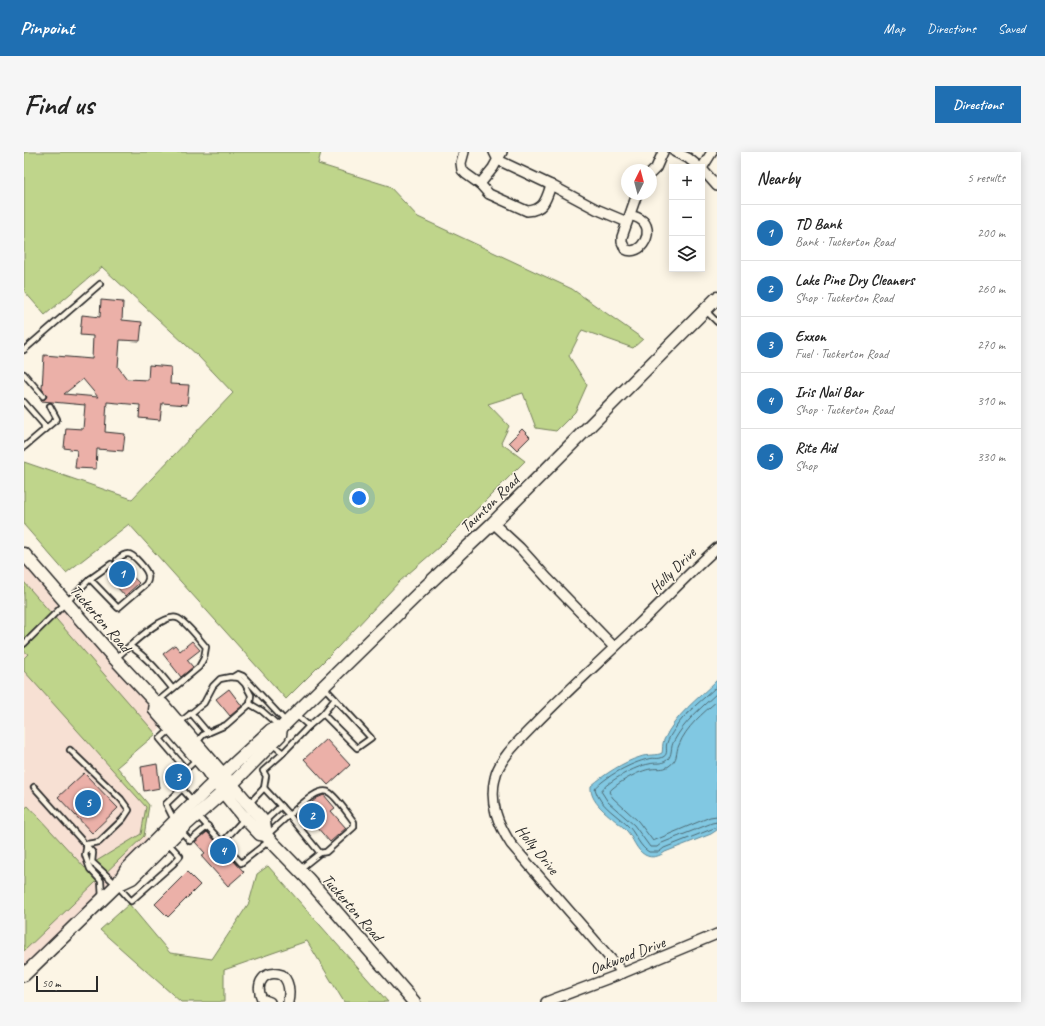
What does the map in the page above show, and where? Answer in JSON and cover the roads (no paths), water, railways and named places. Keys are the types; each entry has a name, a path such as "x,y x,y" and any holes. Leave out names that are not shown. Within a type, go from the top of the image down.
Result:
{"main road":[{"name":"Taunton Road","path":"178,826 195,802 219,778 271,730 287,721 493,523 717,298"},
{"name":"Tuckerton Road","path":"24,554 115,659 156,703 162,704 198,760 207,770 219,778"},
{"name":"Taunton Road","path":"178,826 196,815 228,788 258,767 272,744 280,735 287,721"},
{"name":"Tuckerton Road","path":"175,726 196,743 219,778 228,788 248,804 264,822"},
{"name":"Tuckerton Road","path":"228,788 245,818 260,834 268,838 313,885 414,1002"},
{"path":"264,822 268,838"},
{"path":"117,885 132,878 168,843 178,826"},
{"path":"24,975 117,885 126,870 178,826"}],"street":[{"path":"464,152 461,163 462,170 466,174 480,184 489,194 526,211 533,211 544,204 551,185"},
{"path":"657,166 663,152"},
{"path":"675,152 688,158 695,164"},
{"path":"705,164 712,152"},
{"path":"480,184 493,168 498,155 596,209 629,218 635,200"},
{"path":"705,172 717,186"},
{"path":"493,523 520,548 614,647"},
{"name":"Holly Drive","path":"623,973 512,844 497,817 494,808 493,797 495,778 502,761 530,729 567,691 644,620 717,548"},
{"name":"Oakwood Drive","path":"546,1002 623,973 717,934"},
{"path":"270,1002 262,998 258,988 265,976 274,973 282,975 288,983 289,996 287,1002"}],"lane":[{"path":"24,350 100,284"},
{"path":"705,310 717,322"},
{"path":"24,374 43,396"},
{"path":"24,402 44,425 44,430"},
{"path":"24,447 57,419 50,406"},
{"path":"90,580 118,608 146,584 148,577 147,573 132,555 124,554 117,560"},
{"path":"24,644 66,602 90,580 111,564"},
{"path":"115,659 158,623 170,617 179,618 206,647 204,658 199,667 172,688 156,703"},
{"path":"130,646 155,666 172,688"},
{"path":"208,826 190,841 178,826 166,804 185,786 183,766 160,739 204,703 213,686 220,680 233,677 238,674 243,676 287,721"},
{"path":"196,743 208,733 226,725 250,704 251,695 249,690 239,678 233,677"},
{"path":"323,686 371,738 357,748 323,714"},
{"path":"248,804 264,788 266,776 258,767 283,753 323,714 335,699"},
{"path":"250,704 262,711 287,721 309,726"},
{"path":"191,713 208,733"},
{"path":"272,744 283,753"},
{"path":"70,750 120,799 129,810 99,842 87,844"},
{"path":"184,771 198,760"},
{"path":"34,787 87,844 93,853 92,862 117,885 131,902 180,856 168,843"},
{"path":"264,788 289,815 320,853"},
{"path":"182,789 195,802"},
{"path":"196,815 208,826 241,863 268,838 289,815 315,794 322,791 330,792 354,822 354,827 326,852 320,853 299,870"},
{"path":"264,822 280,806"},
{"path":"222,842 245,818"},
{"path":"87,844 85,855 90,869 101,881 102,900"}],"water":[{"path":"717,680 717,830 711,834 658,856 653,857 645,855 639,850 627,831 598,805 591,793 591,786 608,773 627,762 643,756 662,753 664,740 674,723"}],"place":[{"name":"TD Bank","path":"122,574"},
{"name":"Exxon","path":"178,777"},
{"name":"Rite Aid","path":"88,803"},
{"name":"Lake Pine Dry Cleaners","path":"312,816"},
{"name":"Iris Nail Bar","path":"223,851"}]}
